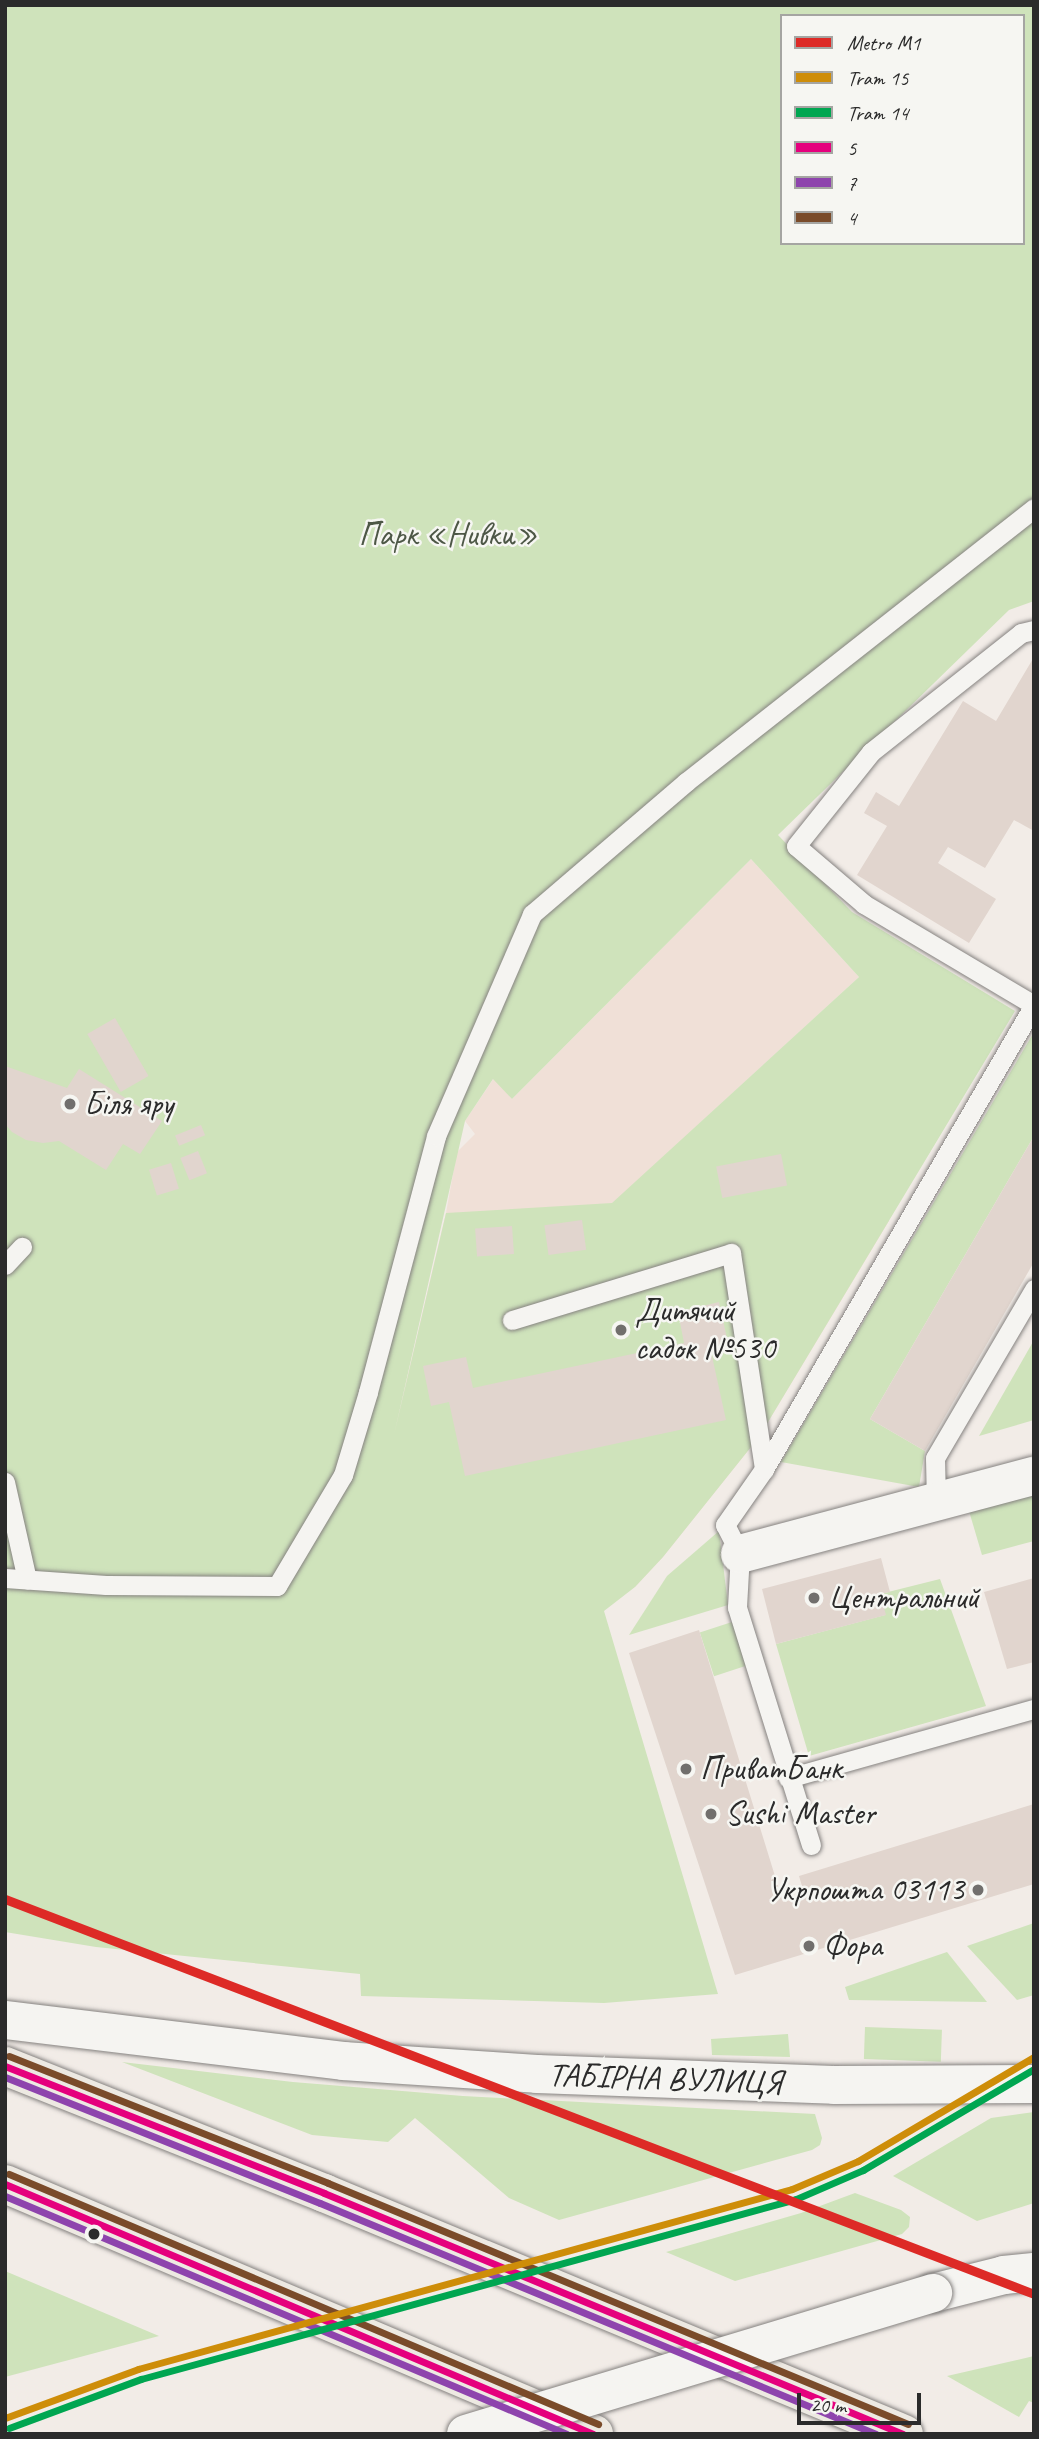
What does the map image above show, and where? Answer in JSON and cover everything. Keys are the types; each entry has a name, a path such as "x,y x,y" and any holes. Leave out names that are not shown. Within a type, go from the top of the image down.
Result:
{"main road":[{"path":"740,1554 1034,1476"},
{"name":"ТАБІРНА ВУЛИЦЯ","path":"5,2020 343,2061 537,2074 834,2085 1034,2084"},
{"path":"5,2066 311,2188 904,2434"},
{"path":"5,2184 594,2434"},
{"path":"466,2434 933,2292 1024,2269"}],"lane":[{"path":"5,1578 106,1585 277,1586 343,1475 369,1392 436,1136 532,914 686,782 1034,508"},
{"path":"811,1845 788,1778 737,1606 740,1554 725,1525 764,1469 1034,1005 863,904 796,846 871,752 1021,633 1034,630"},
{"path":"5,1265 22,1247"},
{"path":"512,1320 731,1253 764,1469"},
{"path":"936,1502 935,1458 1034,1289"},
{"path":"5,1482 27,1580"},
{"path":"788,1778 1034,1709"}],"shaded area":[{"name":"Дитячий садок №530","path":"751,859 859,977 614,1202 830,1112 889,1221 759,1437 663,1557 635,1587 494,1572 369,1540 446,1213 457,1152 475,1134 465,1121 494,1078 512,1099"}],"green space":[{"name":"Парк «Нивки»","path":"5,5 1034,5 1034,601 1009,610 778,835 852,912 1015,1011 759,1437 663,1557 635,1587 604,1611 718,1994 604,2003 361,1996 360,1974 96,1947 5,1932","holes":["751,859 859,977 612,1203 446,1213 394,1435 465,1121 493,1079 512,1099"]},
{"path":"1034,1032 1034,1136 870,1419 925,1451 919,1487 781,1462"},
{"path":"1034,1340 1034,1420 979,1436"},
{"path":"1034,1493 1034,1541 982,1555 969,1511"},
{"path":"719,1531 728,1605 629,1635 667,1576"},
{"path":"940,1579 986,1706 809,1756 776,1644 885,1615 880,1594"},
{"path":"735,1621 749,1665 714,1676 700,1632"},
{"path":"1034,1923 1034,1995 1017,2000 967,1946"},
{"path":"947,1952 987,2002 849,2000 845,1987"},
{"path":"865,2027 942,2030 941,2062 864,2059"},
{"path":"788,2034 790,2057 712,2055 711,2039"},
{"path":"122,2062 293,2082 463,2096 815,2114 822,2138 820,2145 812,2150 559,2220 509,2198 415,2118 388,2142 312,2135"},
{"path":"1034,2112 1034,2203 977,2221 893,2176 991,2118"},
{"path":"855,2193 901,2210 910,2217 909,2227 902,2234 735,2281 666,2252 801,2213"},
{"path":"5,2271 159,2336 5,2377"},
{"path":"1034,2356 1034,2403 1029,2401 1019,2417 947,2376"}],"building":[{"path":"1034,657 1034,831 1014,820 985,868 948,847 938,863 996,899 969,943 857,875 887,826 864,813 876,792 899,806 963,701 996,721"},
{"path":"115,1018 148,1076 121,1092 87,1034"},
{"name":"Біля яру","path":"5,1066 67,1088 79,1069 162,1121 140,1154 123,1144 106,1170 59,1141 43,1143 26,1140 12,1132 5,1124"},
{"path":"201,1125 205,1135 179,1146 175,1135"},
{"path":"1034,1136 1034,1262 925,1451 870,1419"},
{"path":"198,1151 207,1173 189,1180 180,1158"},
{"path":"781,1154 787,1185 722,1198 716,1167"},
{"path":"171,1163 179,1189 157,1196 149,1170"},
{"path":"582,1220 586,1250 549,1255 544,1225"},
{"path":"512,1226 514,1254 477,1257 475,1229"},
{"path":"719,1302 728,1343 710,1347 726,1420 465,1476 449,1402 431,1406 423,1366 466,1357 473,1388 684,1343 678,1312"},
{"path":"881,1558 890,1592 880,1594 886,1615 776,1644 762,1589"},
{"path":"1034,1578 1034,1662 1007,1669 984,1592"},
{"path":"699,1630 783,1902 805,1896 799,1876 1034,1804 1034,1884 735,1975 629,1653"}],"metro line":[{"name":"M1","path":"5,1899 1034,2294"}],"tram line":[{"name":"15","path":"5,2418 138,2369 792,2189 858,2161 1034,2057"},
{"name":"14","path":"9,2428 141,2379 796,2199 863,2170 1034,2069"}],"transit line":[{"name":"4","path":"9,2056 328,2183 908,2424"},
{"name":"5","path":"5,2066 324,2193 903,2434"},
{"name":"7","path":"5,2077 320,2203 876,2434"},
{"name":"4","path":"9,2174 598,2424"},
{"name":"5","path":"5,2184 593,2434"},
{"name":"7","path":"5,2196 567,2434"}],"place":[{"name":"Біля яру","path":"70,1104"},
{"name":"Дитячий садок №530","path":"621,1330"},
{"name":"Центральний","path":"814,1598"},
{"name":"ПриватБанк","path":"686,1769"},
{"name":"Sushi Master","path":"711,1814"},
{"name":"Укрпошта 03113","path":"978,1890"},
{"name":"Фора","path":"809,1946"}]}
